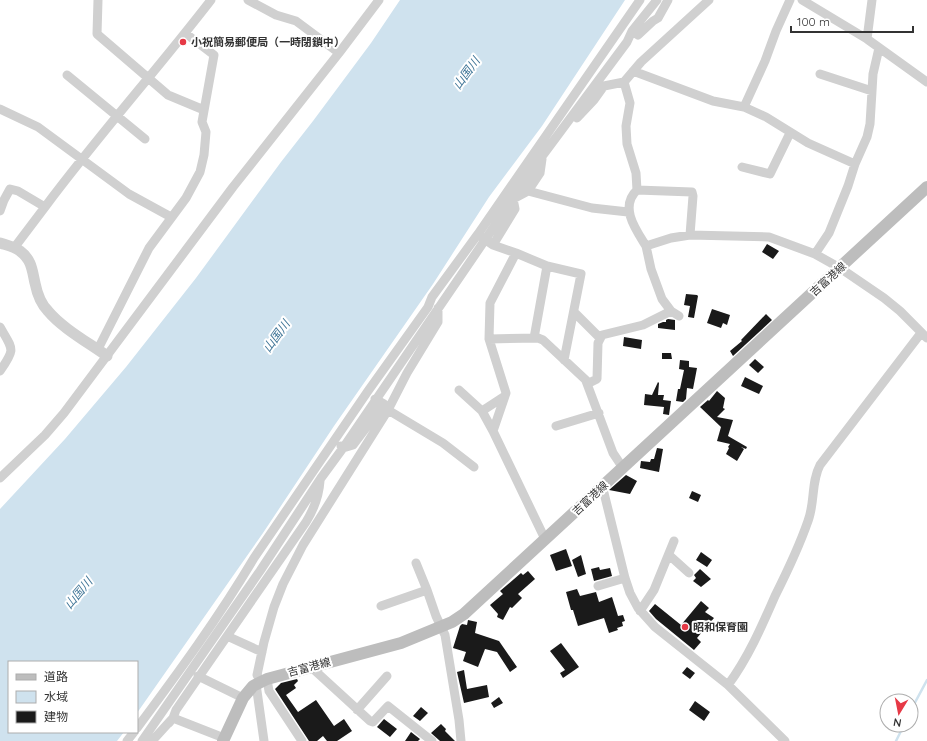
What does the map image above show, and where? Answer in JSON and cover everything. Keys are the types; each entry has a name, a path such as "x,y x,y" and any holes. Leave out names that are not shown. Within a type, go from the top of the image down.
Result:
{"main road":[{"name":"吉富港線","path":"261,681 401,644 441,627 464,614 927,187"},
{"path":"224,740 243,698 248,691 261,681"}],"street":[{"path":"98,0 97,34 168,95 204,110"},
{"path":"14,248 81,159 186,33 211,0"},
{"path":"248,0 276,15 296,21 340,53"},
{"path":"0,478 56,423 103,353 340,53 379,0"},
{"path":"302,741 258,675 269,624 281,589 292,565 310,535 384,387 438,308 481,237 504,194 640,0"},
{"path":"158,741 247,588 260,571 290,524 298,504 343,448 378,399 432,297 461,257 481,237 512,199 563,128 601,83 627,42 632,31 657,0"},
{"path":"632,31 638,35 658,18 668,0"},
{"path":"601,83 624,82 641,62 709,0"},
{"path":"744,106 765,61 790,0"},
{"path":"802,0 867,39 927,82"},
{"path":"867,39 872,0"},
{"path":"618,30 627,42"},
{"path":"103,353 148,248 186,198 202,166 206,132 202,122 214,55 186,33"},
{"path":"815,254 829,233 848,186 855,164 867,138 869,131 873,74 879,48"},
{"path":"633,71 712,101 744,106 766,117 808,144 855,164"},
{"path":"820,74 872,91"},
{"path":"67,75 145,139"},
{"path":"624,82 630,103 626,126 627,144 636,173 637,190"},
{"path":"0,109 38,127 129,194 171,217"},
{"path":"742,167 770,174 790,133"},
{"path":"512,199 528,191 540,173 543,155"},
{"path":"0,211 10,189 18,191 45,207"},
{"path":"586,381 589,383 597,379 598,343 602,335 675,314 662,299 651,269 646,246 628,212 632,195 637,190 692,192 694,196 690,235"},
{"path":"528,191 592,208 628,212"},
{"path":"493,245 515,209 512,199 504,194"},
{"path":"646,246 671,238 690,235 769,236 815,254 840,268 884,298 900,311 924,335 820,465 817,472 814,499 808,522 763,624 737,673 728,685"},
{"path":"481,237 493,245 547,266 581,274 564,360"},
{"path":"0,243 14,248 25,255 32,268 40,300 48,311 60,322 103,353"},
{"path":"493,431 506,393 489,339 490,303 516,253"},
{"path":"138,727 159,699 239,583 254,558 261,553 293,512 337,438 407,373 438,322 440,296 461,257"},
{"path":"534,338 547,266"},
{"path":"574,312 600,338"},
{"path":"0,327 12,349 10,357 0,371"},
{"path":"489,339 534,338 543,340 586,381 613,453 623,468"},
{"path":"459,390 482,411 545,539"},
{"path":"482,411 505,396"},
{"path":"378,399 443,443 474,467"},
{"path":"556,426 598,414"},
{"path":"337,438 343,448"},
{"path":"142,741 168,704 194,677 227,636 300,530 311,513 319,493 320,478"},
{"path":"600,490 604,493 625,578 630,593 640,611 655,627 728,685 785,741"},
{"path":"290,524 310,535"},
{"path":"640,611 654,590 674,541"},
{"path":"669,555 689,573"},
{"path":"416,563 428,590 441,627 446,635 461,741"},
{"path":"260,571 269,575"},
{"path":"598,586 625,578"},
{"path":"239,583 247,588"},
{"path":"381,606 428,590"},
{"path":"227,636 262,652"},
{"path":"311,667 370,721 373,722 388,706 432,741"},
{"path":"179,670 243,698"},
{"path":"357,710 387,676"},
{"path":"261,681 264,741"},
{"path":"159,699 168,704 174,714 224,740"},
{"path":"152,741 174,714"},
{"path":"127,741 133,733"}],"water":[{"name":"山国川","path":"400,0 625,0 542,126 489,197 433,284 334,426 263,533 138,712 138,661 8,661 8,733 123,733 117,741 0,741 0,509 65,439 126,367 196,278 371,43"}],"building":[{"path":"767,244 779,251 773,259 762,252"},
{"path":"686,294 698,296 694,318 688,317 690,306 684,305"},
{"path":"712,309 730,315 727,325 723,323 721,328 707,323"},
{"path":"766,314 772,320 733,356 730,351 742,341 741,340"},
{"path":"668,319 675,320 675,330 658,328 658,324 666,322"},
{"path":"624,337 642,340 641,349 623,346"},
{"path":"662,353 671,353 672,359 662,359"},
{"path":"755,359 764,367 758,373 749,365"},
{"path":"680,360 689,361 689,367 697,368 693,389 687,388 686,399 683,402 676,401 684,370 679,369"},
{"path":"745,377 763,386 759,394 741,386"},
{"path":"658,382 658,395 664,395 663,400 671,401 669,415 663,414 664,407 644,405 645,394 652,395"},
{"path":"717,391 725,398 723,408 725,409 717,417 733,420 728,436 747,447 746,449 741,447 744,449 737,461 726,454 730,444 717,441 721,427 700,407 708,400 709,401"},
{"path":"657,448 663,449 659,472 640,468 641,461 650,462 651,459 654,459"},
{"path":"626,475 637,481 630,494 609,490"},
{"path":"692,491 701,495 698,502 689,498"},
{"path":"566,549 572,566 556,571 550,555"},
{"path":"701,552 712,560 707,567 696,560"},
{"path":"581,555 586,574 578,577 572,560"},
{"path":"599,567 600,570 610,568 612,576 594,581 591,569"},
{"path":"700,569 711,579 701,587 693,581 696,578 694,575"},
{"path":"528,571 535,579 518,594 522,598 512,608 510,607 503,620 497,617 498,614 490,605 503,594 500,591 521,573 523,575"},
{"path":"577,589 580,596 596,592 599,602 612,597 618,616 623,615 625,621 622,622 623,626 617,628 618,630 609,633 604,618 578,626 573,610 571,610 566,592"},
{"path":"701,601 709,608 705,612 714,618 697,638 701,642 694,650 656,619 649,611 655,604 681,625"},
{"path":"468,620 477,622 475,633 499,641 517,667 510,672 497,652 485,649 478,667 463,661 466,652 453,648 460,626 462,624 467,625"},
{"path":"561,643 579,667 563,678 560,673 565,670 550,651"},
{"path":"687,667 695,673 690,679 682,673"},
{"path":"464,670 467,689 487,685 489,697 464,703 457,672"},
{"path":"297,679 298,681 294,685 296,688 286,695 298,712 316,700 334,726 344,719 352,731 337,741 327,741 323,736 317,741 309,741 275,689 281,683"},
{"path":"499,697 503,703 494,708 491,703"},
{"path":"695,701 710,712 704,721 689,710"},
{"path":"421,707 428,713 420,721 413,716"},
{"path":"384,719 397,729 390,737 377,727"},
{"path":"441,724 446,729 445,731 455,741 440,741 431,733"},
{"path":"411,732 420,739 418,741 405,741"}],"waterway":[{"path":"919,695 927,680"},
{"path":"896,741 900,733"}],"place":[{"name":"小祝簡易郵便局（一時閉鎖中）","path":"183,42"},
{"name":"昭和保育園","path":"685,627"}]}
